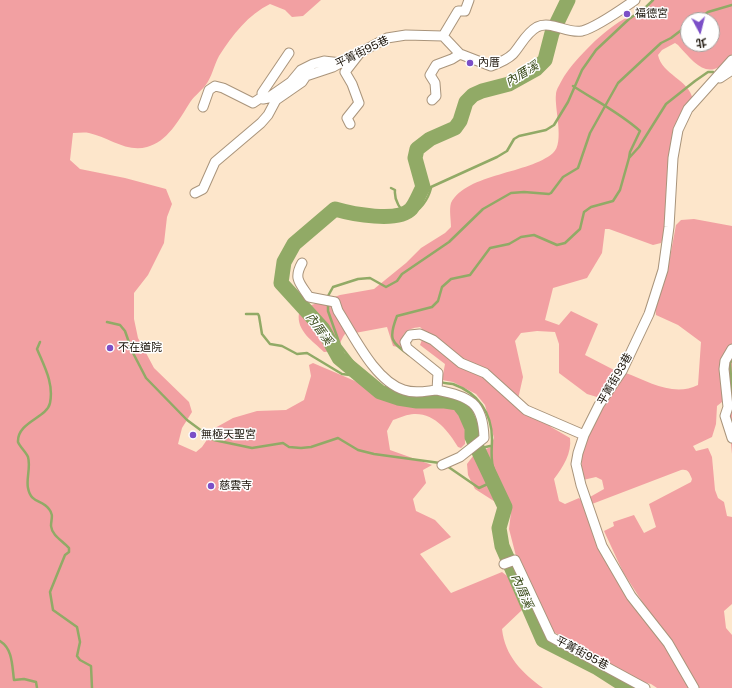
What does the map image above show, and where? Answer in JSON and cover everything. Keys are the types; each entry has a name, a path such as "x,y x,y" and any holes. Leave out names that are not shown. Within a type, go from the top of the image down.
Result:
{"street":[{"path":"469,0 465,11 458,10 444,36 460,54 491,66 512,55 530,32 538,26 549,25 581,31 612,15 635,0"},
{"name":"平菁街95巷","path":"199,191 215,162 268,116 276,100 302,82 306,76 341,63 387,38 406,35 444,36"},
{"path":"262,97 262,92 289,53"},
{"path":"350,124 347,118 359,103 352,84 345,72 359,54"},
{"path":"432,100 436,96 435,83 430,75 436,65 452,59 460,54"},
{"name":"平菁街93巷","path":"694,688 668,643 631,596 602,546 581,485 576,464 584,435 599,405 622,371 649,314 663,270 669,227 673,158 678,130 688,109 717,79 732,60"},
{"path":"204,107 209,90 216,86 253,102 262,97 263,99 268,98 291,82 301,70 313,64 324,61 341,63"},
{"path":"717,79 732,70"},
{"path":"302,263 297,271 298,282 309,297 335,302 338,311 381,375 395,386 405,391 418,393 437,390 465,398 476,405 482,417 484,438 460,457 442,465"},
{"path":"437,390 438,372 407,348 405,342 410,335 420,334 433,340 461,364 485,373 526,410 584,435"},
{"path":"732,349 725,360 724,369 728,407 725,416 732,438"},
{"name":"平菁街95巷","path":"504,564 514,560 551,637 644,688"}],"shaded area":[{"path":"0,0 321,0 303,16 292,17 285,10 270,4 262,8 248,19 224,48 205,86 191,101 172,130 161,140 147,147 132,148 89,133 73,133 70,160 80,169 125,178 166,189 172,204 167,217 164,243 148,275 134,293 134,319 138,338 154,368 189,402 192,412 182,428 178,444 196,452 202,447 215,428 233,418 257,411 286,410 304,400 311,376 309,365 313,363 362,384 377,395 405,402 445,405 459,408 463,417 465,430 465,444 461,448 458,447 440,424 435,420 422,415 414,414 393,420 387,431 390,450 432,465 423,470 426,483 413,499 416,511 435,520 451,537 420,554 451,593 502,572 511,579 522,610 502,629 504,639 511,656 516,663 528,676 543,688 0,688"},
{"path":"654,0 732,0 732,54 717,68 710,70 697,65 684,52 720,52 720,12 680,12 680,47 675,43 662,50 658,55 660,62 665,68 691,93 693,100 685,110 661,243 653,245 609,229 605,229 602,253 587,278 553,288 545,320 559,325 571,311 598,324 585,355 616,371 597,397 587,394 559,373 559,344 555,332 537,331 521,333 515,341 523,377 518,399 528,409 543,413 551,427 570,438 570,449 564,465 554,479 559,501 565,504 579,498 586,506 625,592 643,619 667,647 690,688 657,688 651,684 639,681 552,631 528,576 516,556 509,529 511,512 475,489 468,475 467,464 473,456 490,447 494,438 485,405 476,394 453,382 442,380 445,364 420,345 425,332 420,327 411,329 403,335 402,348 393,346 387,327 355,333 349,330 334,350 324,352 306,335 300,325 299,319 299,313 306,307 340,295 374,289 406,263 421,248 445,233 451,227 450,205 459,193 470,185 542,160 553,153 558,142 559,134 556,92 559,85 580,56 604,33 619,22 642,10"},
{"path":"694,219 732,226 732,454 727,402 722,402 717,406 716,424 712,437 693,446 696,451 708,448 712,457 715,490 718,498 724,502 727,516 732,517 732,604 724,611 726,628 732,635 732,688 698,688 623,572 604,531 614,526 613,522 634,515 644,533 656,527 649,504 691,482 692,479 689,473 685,470 681,470 592,504 590,497 604,489 602,480 596,477 583,480 582,471 582,455 588,433 599,412 626,373 653,384 671,389 689,388 698,385 701,342 678,325 656,315 655,308 667,273 676,225 681,220"}],"waterway":[{"name":"內厝溪","path":"568,0 552,33 545,60 536,69 509,84 473,95 466,102 460,121 455,128 430,139 417,149 415,158 423,187 411,209 396,216 363,215 335,209 294,244 284,262 281,283 323,329 339,358 380,392 398,398 417,401 445,401 458,403 465,412 472,428 472,437 505,507 499,528 502,546 543,640 596,667 629,688"},
{"path":"431,187 497,157 507,151 514,139 519,136 546,130 554,125 568,102 582,70 596,50 629,19 645,8 653,0"},
{"path":"708,12 732,5"},
{"path":"328,296 333,287 358,279 370,278 386,287 397,281 402,274 449,242 483,209 511,193 551,193 563,177 578,168 590,133 618,83 661,43 680,31"},
{"path":"409,355 398,347 393,339 392,335 397,316 432,307 438,301 442,287 451,279 470,275 490,248 509,244 521,237 534,235 557,245 565,243 580,229 584,212 591,207 613,201 620,190 629,158 639,147 666,104 708,72 713,72"},
{"path":"573,86 616,113 640,131 630,152 629,158"},
{"path":"391,188 395,190 400,208 409,215 417,211 428,197 431,188 423,187"},
{"path":"246,314 258,314 262,334 270,344 282,346 297,354 307,353 342,374 350,375 357,367 340,345 328,311 328,303"},
{"path":"107,322 120,325 125,331 132,351 146,378 187,420 214,440 252,448 283,443 289,447 301,448 311,447 338,438 358,450 374,454 440,463"},
{"path":"40,342 37,349 45,368 51,389 50,403 44,413 22,430 19,435 18,442 28,457 29,493 34,499 46,506 51,511 51,526 53,533 69,548 69,552 65,555 50,592 53,610 77,627 80,642 77,656 80,660 91,666 92,688"},
{"path":"732,360 730,363 732,392"},
{"path":"441,382 453,384 462,388 470,393 482,405 491,430 494,470"},
{"path":"477,449 490,446"},
{"path":"447,466 479,488 492,482 495,477"},
{"path":"0,641 10,653 14,680 24,679 36,682 37,688"}],"place":[{"name":"福德宮","path":"627,14"},
{"name":"內厝","path":"470,63"},
{"name":"不在道院","path":"110,348"},
{"name":"無極天聖宮","path":"193,435"},
{"name":"慈雲寺","path":"211,486"}]}
